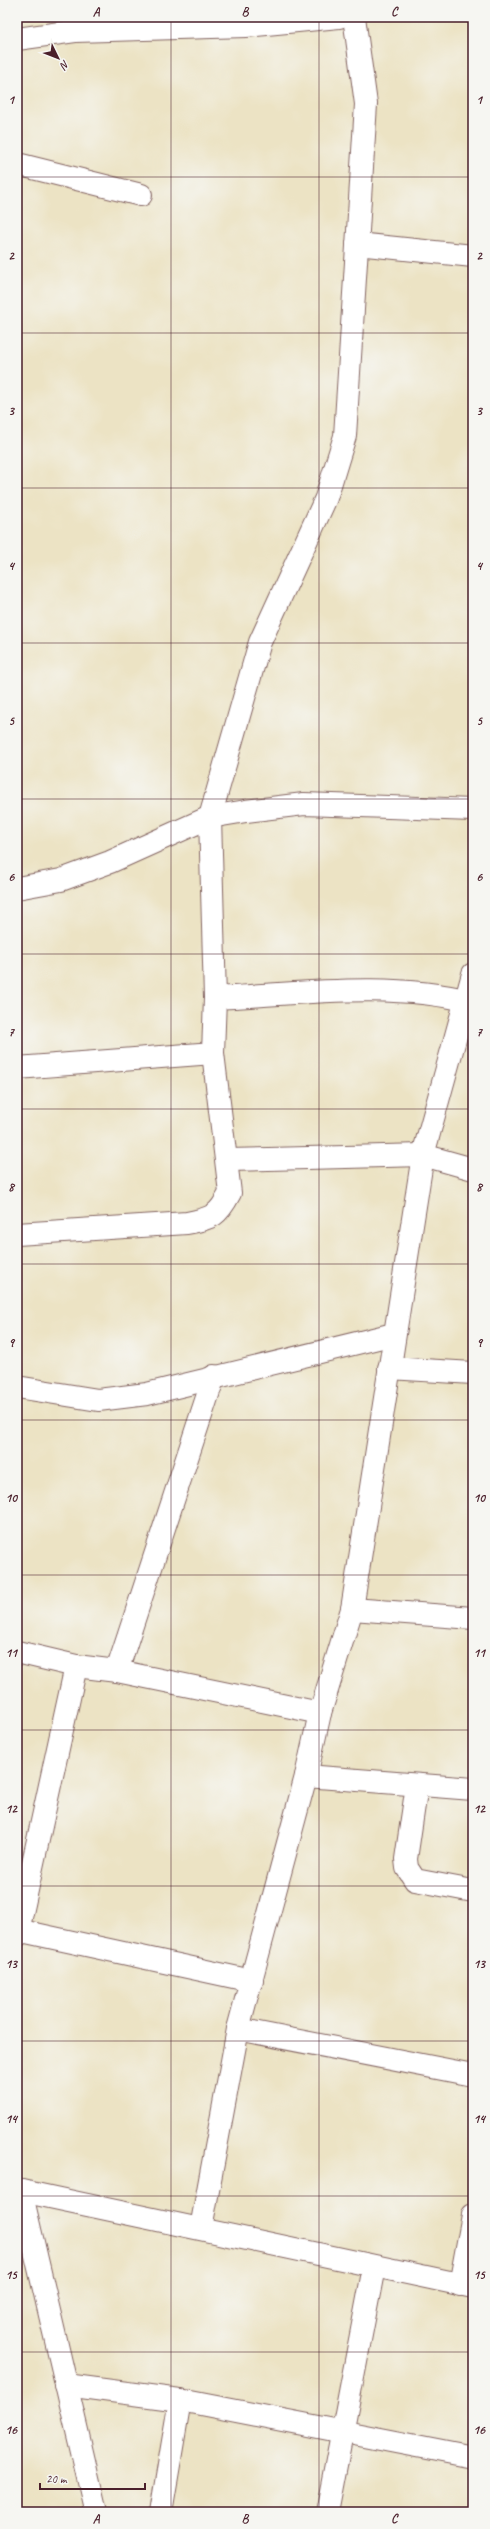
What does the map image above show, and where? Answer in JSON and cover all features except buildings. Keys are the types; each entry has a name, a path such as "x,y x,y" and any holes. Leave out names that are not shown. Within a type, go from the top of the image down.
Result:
{"street":[{"path":"17,39 75,31 246,26 339,17"},
{"path":"17,1234 187,1223 208,1219 221,1211 230,1193 228,1160 213,1053 215,998 210,818 260,642 326,498 345,436 366,104 354,17"},
{"path":"17,164 141,195"},
{"path":"358,244 473,256"},
{"path":"17,888 61,880 110,862 210,818 304,804 473,810"},
{"path":"201,2228 238,2029 306,1776 320,1713 352,1609 423,1155 469,1001 473,974"},
{"path":"215,998 364,991 401,992 469,1001"},
{"path":"17,1068 213,1053"},
{"path":"228,1160 423,1155 473,1169"},
{"path":"18,1390 98,1400 147,1394 214,1376 394,1334"},
{"path":"389,1368 473,1373"},
{"path":"117,1671 214,1376"},
{"path":"352,1609 473,1618"},
{"path":"17,1652 76,1666 117,1671 320,1713"},
{"path":"76,1666 17,1932 252,1981"},
{"path":"306,1776 473,1789"},
{"path":"417,1785 406,1859 410,1874 415,1880 473,1891"},
{"path":"238,2029 473,2075"},
{"path":"96,2512 19,2191 201,2228 374,2267 467,2286 473,2215"},
{"path":"327,2512 374,2267"},
{"path":"66,2385 180,2400 473,2457"},
{"path":"161,2512 180,2400"}]}
